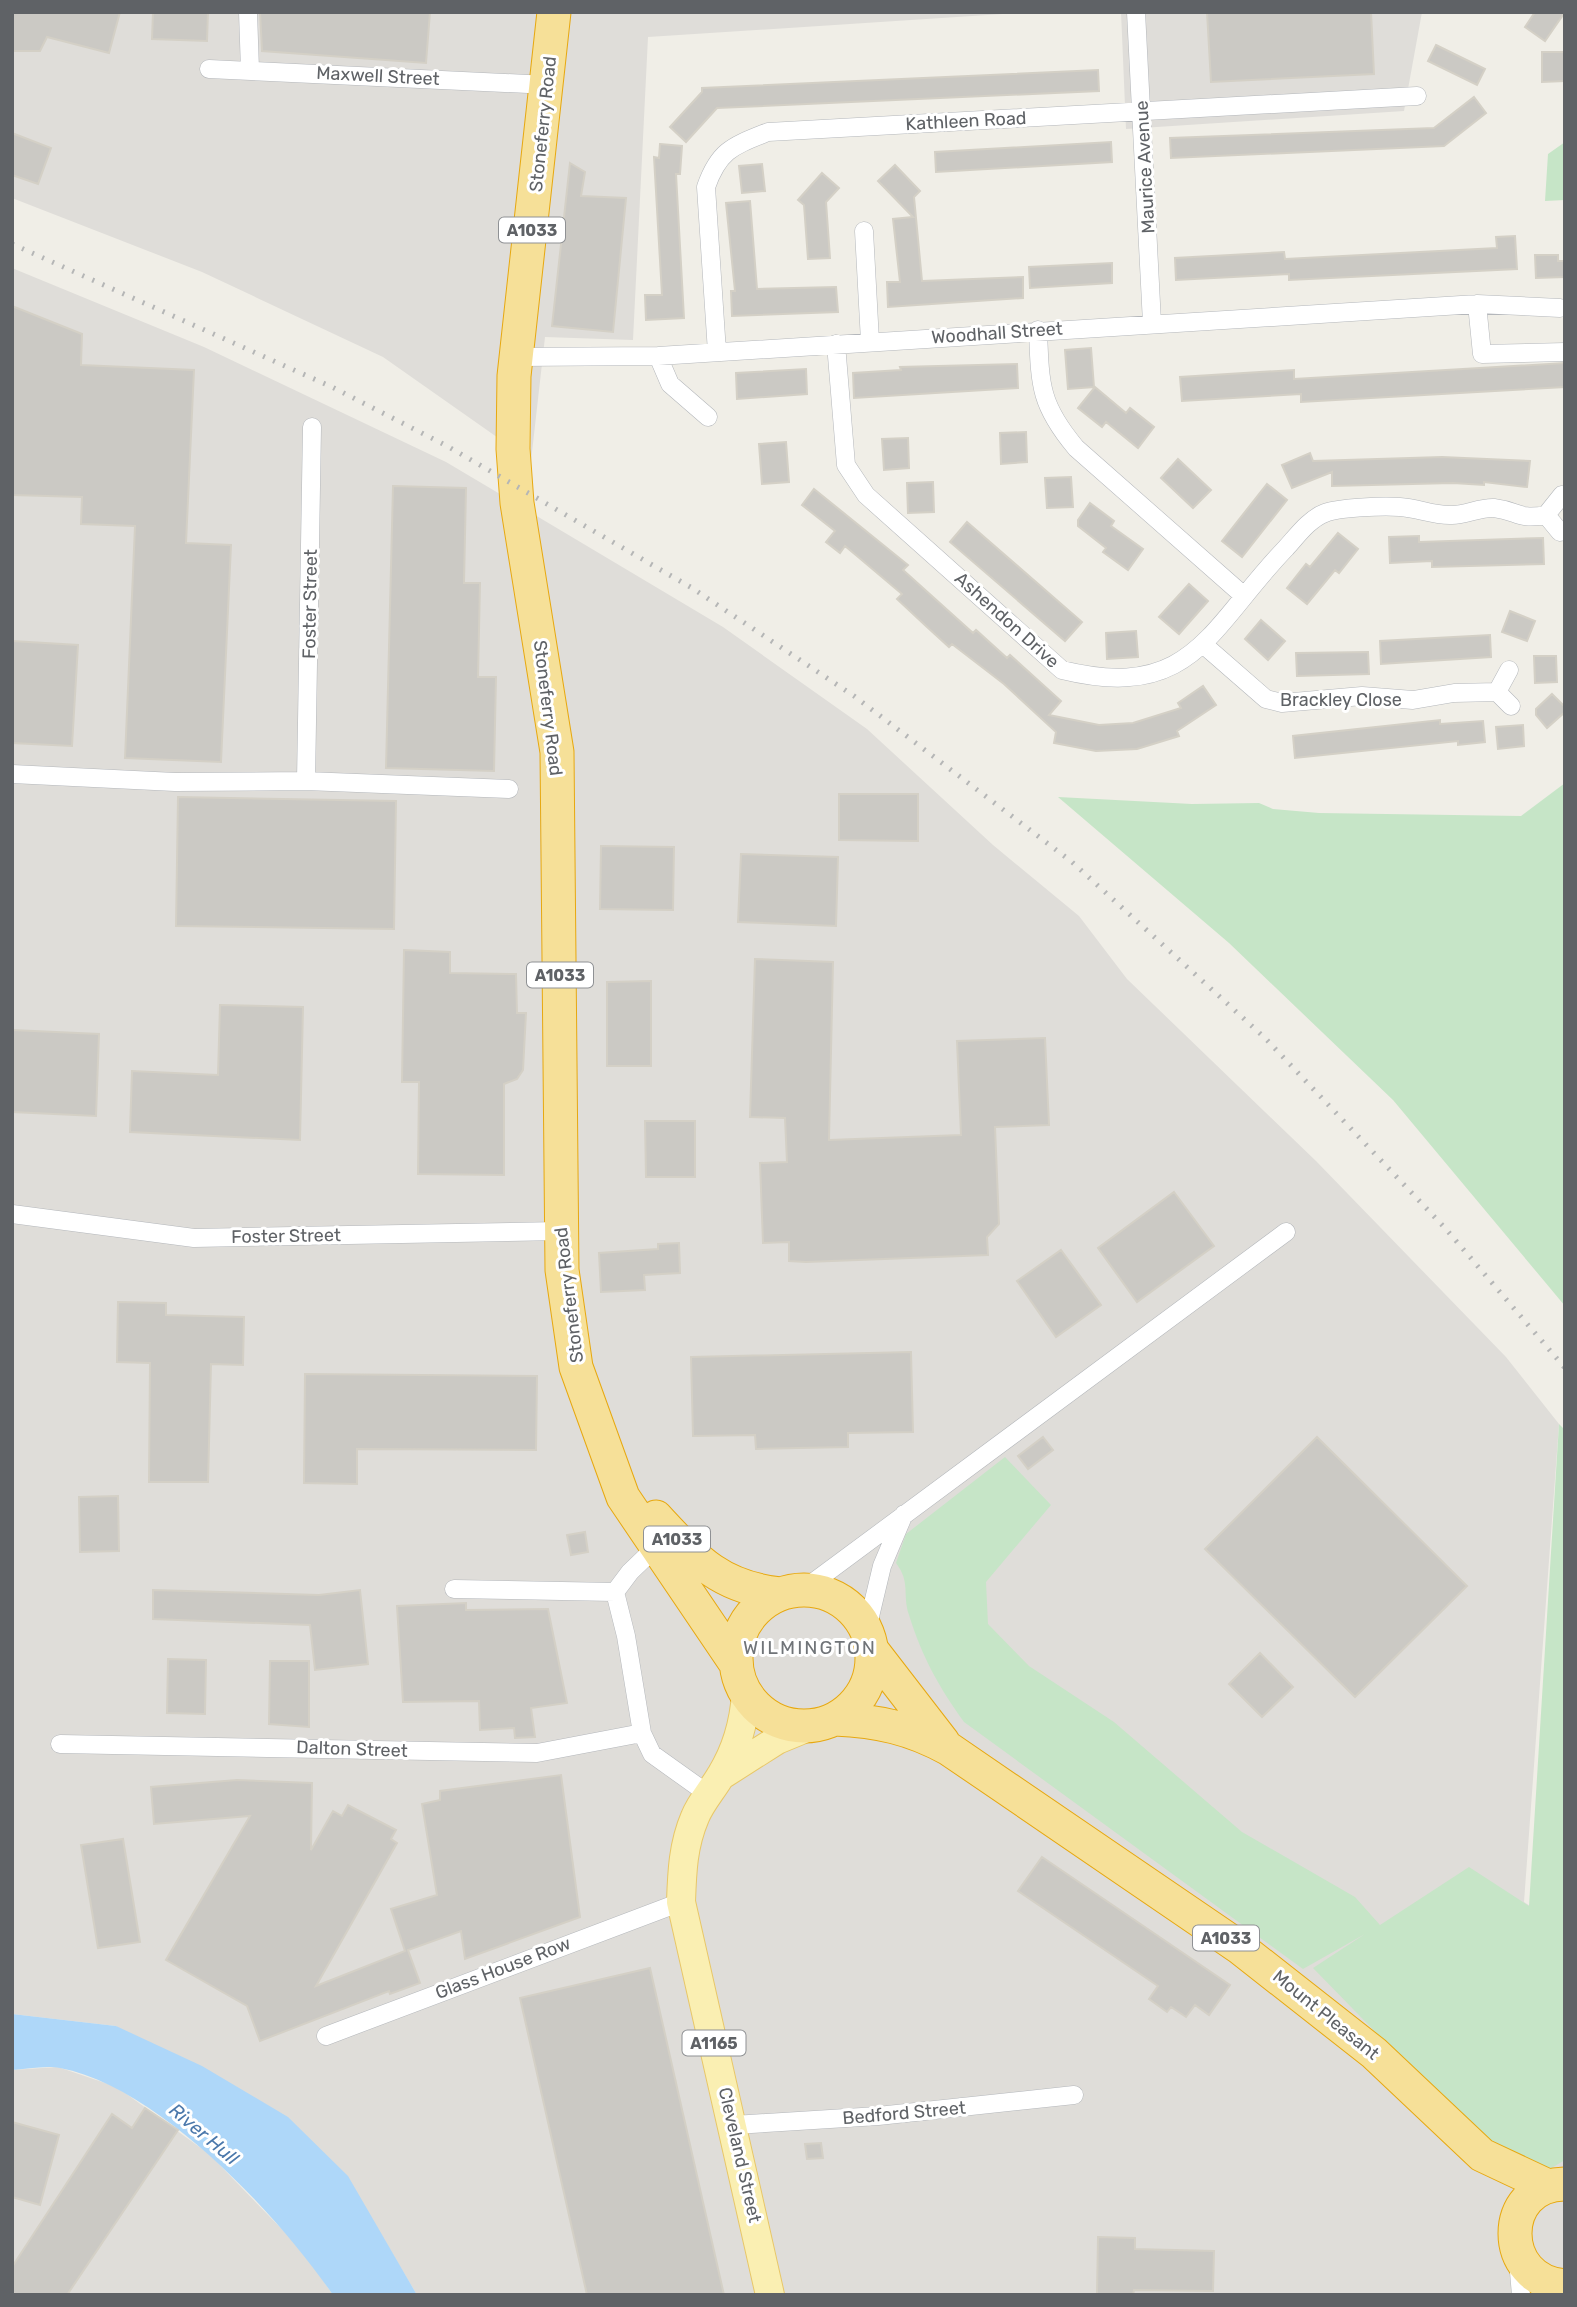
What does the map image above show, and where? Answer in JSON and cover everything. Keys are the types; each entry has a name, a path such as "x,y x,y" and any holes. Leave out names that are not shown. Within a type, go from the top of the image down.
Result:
{"highway":[{"name":"Stoneferry Road","path":"554,12 513,408 517,503 557,752 562,1270 576,1367 623,1497 741,1679"},
{"name":"Stoneferry Road","path":"603,1444 647,1508 699,1563 727,1581 752,1591 792,1592"},
{"path":"792,1592 823,1592 841,1600 856,1613 869,1640 872,1671 864,1690 852,1707 823,1722 792,1725 774,1719 758,1708 741,1679 738,1642 746,1622 761,1605 792,1592"},
{"name":"A1033","path":"869,1640 948,1749"},
{"name":"A1033","path":"823,1722 891,1724 917,1731 948,1749"},
{"name":"Mount Pleasant","path":"948,1749 1239,1947 1374,2053 1482,2155"},
{"name":"A1033","path":"1482,2155 1559,2183"},
{"name":"A1033","path":"1482,2155 1507,2203 1516,2239 1534,2275 1558,2289"},
{"name":"A1033","path":"1516,2239 1526,2202 1559,2183"}],"main road":[{"name":"Cleveland Street","path":"741,1679 744,1726 714,1785 696,1813 686,1845 681,1902 771,2295"},
{"path":"714,1785 777,1740 823,1722"}],"street":[{"path":"248,12 250,70"},
{"name":"Maurice Avenue","path":"1136,12 1152,323"},
{"name":"Maxwell Street","path":"209,69 548,85"},
{"name":"Kathleen Road","path":"717,352 706,187 711,173 730,147 768,132 1417,96"},
{"path":"864,231 870,341"},
{"path":"1477,304 1482,354 1565,352"},
{"name":"Woodhall Street","path":"517,358 658,356 1477,304 1560,308"},
{"path":"1038,331 1040,388 1055,422 1076,449 1244,596"},
{"name":"Ashendon Drive","path":"836,344 846,465 859,485 866,495 1062,670 1100,679 1146,676 1171,667 1204,645 1312,520 1327,512 1400,507 1455,515 1493,508 1525,519 1546,515"},
{"path":"658,356 670,384 708,417"},
{"name":"Foster Street","path":"306,781 312,428"},
{"path":"1560,532 1546,515 1562,495"},
{"name":"Brackley Close","path":"1204,645 1266,699 1282,703 1362,696 1413,700 1454,693 1497,692"},
{"path":"1509,670 1497,692 1511,706"},
{"path":"12,774 175,782 306,781 509,789"},
{"name":"Foster Street","path":"12,1214 194,1238 560,1231"},
{"path":"792,1592 1286,1232"},
{"path":"869,1640 882,1566 906,1511"},
{"path":"615,1592 630,1572 656,1547"},
{"path":"454,1589 615,1592"},
{"path":"615,1592 626,1636 642,1733 652,1754 714,1785"},
{"name":"Dalton Street","path":"60,1744 537,1752 642,1733"},
{"name":"Glass House Row","path":"326,2036 681,1902"},
{"name":"Bedford Street","path":"734,2125 878,2116 1074,2095"},
{"path":"1516,2239 1521,2295"}],"shaded area":[{"path":"12,12 1035,12 648,37 633,340 545,337 531,461 383,357 202,272 12,198"},
{"path":"1121,12 1422,12 1404,111 1126,129"},
{"path":"12,268 204,347 446,462 723,627 867,729 993,845 1079,916 1127,979 1316,1161 1506,1357 1559,1424 1524,1902 1565,1929 1565,2295 417,2295 382,2236 116,2026 12,2014"},
{"path":"58,2067 117,2087 209,2154 303,2251 333,2295 12,2295 12,2070"}],"green space":[{"path":"1565,142 1565,200 1545,201 1548,154"},
{"path":"1565,783 1565,1306 1393,1100 1229,943 1058,797 1192,804 1259,803 1273,809 1319,813 1521,816"},
{"path":"1559,1424 1565,1430 1565,2160 1543,2173 1474,2133 1313,1968 1365,1934 1303,1969 964,1722 939,1684 920,1645 907,1608 905,1583 896,1563 906,1534 1005,1457 1051,1505 986,1582 988,1624 1029,1666 1114,1722 1242,1832 1355,1897 1380,1925 1469,1867 1529,1906"}],"water":[{"name":"River Hull","path":"12,2014 116,2026 202,2066 288,2117 348,2176 417,2295 333,2295 281,2228 213,2158 137,2100 98,2080 60,2068 12,2070"}],"building":[{"path":"12,12 120,12 109,53 47,37 40,51 12,51"},
{"path":"153,12 208,12 207,41 152,39"},
{"path":"260,12 430,12 426,63 262,51"},
{"path":"1207,12 1371,12 1374,74 1211,82"},
{"path":"1535,12 1565,12 1545,41 1525,27"},
{"path":"1436,45 1485,69 1477,85 1428,61"},
{"path":"1542,52 1565,52 1565,81 1542,82"},
{"path":"1098,70 1099,91 717,108 686,142 670,127 702,92 702,88"},
{"path":"1474,97 1486,113 1444,146 1171,158 1170,138 1434,128"},
{"path":"12,133 51,148 38,184 12,175"},
{"path":"1111,142 1112,162 936,172 935,152"},
{"path":"660,144 682,146 680,174 676,174 684,318 646,320 645,295 662,295 654,157 659,158"},
{"path":"570,163 585,172 581,196 626,198 613,332 552,326"},
{"path":"762,164 765,191 742,193 739,166"},
{"path":"895,165 920,191 914,197 922,281 1023,277 1023,298 888,307 887,282 900,282 893,219 913,217 878,181"},
{"path":"822,173 839,188 826,202 830,258 808,259 804,205 798,200"},
{"path":"750,201 757,289 836,287 838,312 732,316 731,291 735,291 726,203"},
{"path":"1515,236 1517,269 1289,280 1289,274 1176,280 1175,258 1284,252 1285,259 1497,248 1496,237"},
{"path":"1535,255 1558,255 1558,261 1565,261 1565,277 1536,278"},
{"path":"1112,263 1112,283 1030,288 1029,267"},
{"path":"12,306 82,334 81,365 194,370 186,543 231,545 221,762 125,758 135,526 81,524 82,497 12,495"},
{"path":"1091,348 1094,387 1068,389 1065,350"},
{"path":"1565,363 1565,387 1301,402 1301,394 1182,401 1180,377 1294,370 1294,379"},
{"path":"1017,364 1018,388 854,398 853,373 901,370 900,367"},
{"path":"806,369 807,394 737,399 736,373"},
{"path":"1095,387 1126,413 1130,408 1154,427 1138,448 1106,422 1102,427 1078,408"},
{"path":"1026,432 1027,462 1001,464 1000,433"},
{"path":"908,438 909,468 884,470 882,439"},
{"path":"786,442 789,482 762,484 759,444"},
{"path":"1310,453 1313,461 1442,457 1530,461 1527,487 1484,482 1484,485 1453,483 1332,486 1332,472 1292,488 1282,465"},
{"path":"1178,459 1211,490 1193,508 1161,478"},
{"path":"1071,477 1073,507 1047,508 1045,478"},
{"path":"933,482 934,512 908,513 907,483"},
{"path":"1267,484 1287,500 1242,557 1222,541"},
{"path":"393,486 466,488 464,583 480,583 478,677 496,677 494,771 386,768"},
{"path":"814,489 908,565 903,570 973,633 976,630 1007,658 1010,655 1061,701 1049,715 1099,725 1133,723 1181,708 1178,703 1203,686 1216,705 1177,731 1179,736 1137,749 1096,751 1054,743 1056,732 1004,684 952,644 949,647 897,599 902,594 845,546 840,553 826,542 835,531 802,505"},
{"path":"1090,503 1114,521 1111,526 1143,549 1128,570 1103,552 1106,548 1078,526 1078,520"},
{"path":"967,522 1082,622 1065,641 950,542"},
{"path":"1338,533 1358,549 1339,573 1335,570 1307,604 1287,588 1306,564 1310,567"},
{"path":"1419,536 1419,542 1543,538 1544,564 1432,567 1432,561 1390,563 1389,537"},
{"path":"1189,584 1208,601 1179,634 1159,617"},
{"path":"1510,611 1535,621 1527,641 1502,632"},
{"path":"1261,620 1285,641 1268,660 1245,639"},
{"path":"1136,631 1138,657 1107,659 1106,633"},
{"path":"1490,635 1491,657 1381,664 1380,641"},
{"path":"12,641 78,645 72,746 12,743"},
{"path":"1368,652 1369,674 1297,676 1296,653"},
{"path":"1534,656 1556,656 1557,682 1535,683"},
{"path":"1552,694 1565,707 1565,712 1547,728 1536,715 1536,709"},
{"path":"1440,720 1440,724 1483,721 1485,742 1458,745 1458,741 1295,758 1293,736"},
{"path":"1523,725 1524,746 1498,749 1496,727"},
{"path":"839,794 918,794 918,841 839,840"},
{"path":"178,797 396,801 394,929 176,926"},
{"path":"601,846 674,847 673,910 600,909"},
{"path":"741,854 838,857 836,926 738,922"},
{"path":"404,950 450,952 450,973 516,974 517,1013 526,1013 523,1070 517,1079 504,1084 504,1175 418,1174 419,1082 402,1082"},
{"path":"755,959 833,962 829,1140 961,1135 957,1041 1045,1038 1049,1125 995,1127 999,1224 987,1237 988,1255 806,1262 789,1261 789,1242 763,1243 760,1163 787,1162 785,1118 750,1117"},
{"path":"651,981 651,1066 607,1066 607,982"},
{"path":"220,1005 303,1007 300,1140 130,1132 132,1071 218,1075"},
{"path":"12,1030 99,1034 96,1116 12,1112"},
{"path":"645,1121 695,1121 695,1177 646,1177"},
{"path":"1174,1192 1214,1246 1137,1302 1098,1248"},
{"path":"679,1243 680,1273 644,1275 645,1290 601,1292 599,1253 658,1249 658,1244"},
{"path":"1061,1250 1101,1305 1056,1337 1017,1281"},
{"path":"118,1302 166,1303 166,1315 244,1317 243,1365 211,1364 208,1482 149,1482 150,1363 117,1362"},
{"path":"911,1352 913,1432 848,1433 848,1447 756,1449 755,1435 693,1436 691,1357"},
{"path":"305,1374 537,1376 536,1450 357,1449 357,1484 304,1483"},
{"path":"1043,1437 1053,1450 1028,1469 1018,1456"},
{"path":"1317,1437 1467,1586 1355,1697 1205,1549"},
{"path":"118,1496 119,1551 80,1552 79,1497"},
{"path":"585,1532 588,1552 571,1555 567,1535"},
{"path":"153,1590 319,1595 360,1590 368,1664 315,1670 310,1625 153,1619"},
{"path":"466,1603 466,1610 548,1609 567,1703 531,1708 535,1737 515,1738 514,1728 480,1730 479,1701 403,1702 397,1606"},
{"path":"1260,1653 1293,1687 1262,1717 1229,1684"},
{"path":"168,1659 206,1660 205,1714 167,1713"},
{"path":"270,1661 309,1661 309,1727 269,1724"},
{"path":"561,1775 580,1917 465,1959 461,1931 408,1950 420,1983 390,1994 389,1991 260,2041 247,2006 166,1960 250,1816 154,1824 151,1787 237,1780 312,1783 311,1850 333,1811 342,1816 348,1805 396,1830 391,1839 397,1843 316,1986 405,1951 391,1909 437,1895 422,1804 440,1800 440,1791"},
{"path":"123,1839 140,1942 98,1948 81,1845"},
{"path":"1042,1857 1230,1985 1209,2015 1195,2005 1186,2017 1171,2007 1167,2012 1149,1999 1158,1986 1018,1891"},
{"path":"650,1968 724,2295 587,2295 520,1998"},
{"path":"145,2108 178,2130 67,2295 12,2295 12,2267 112,2114 132,2128"},
{"path":"12,2122 59,2135 40,2205 12,2197"},
{"path":"821,2143 823,2158 807,2159 805,2144"},
{"path":"1098,2237 1135,2238 1135,2249 1214,2251 1213,2291 1134,2290 1133,2295 1097,2295"}],"railway":[{"path":"12,244 332,387 447,446 692,588 854,696 1072,862 1265,1038 1445,1228 1565,1368"}],"district":[{"name":"WILMINGTON","path":"810,1647"}]}
